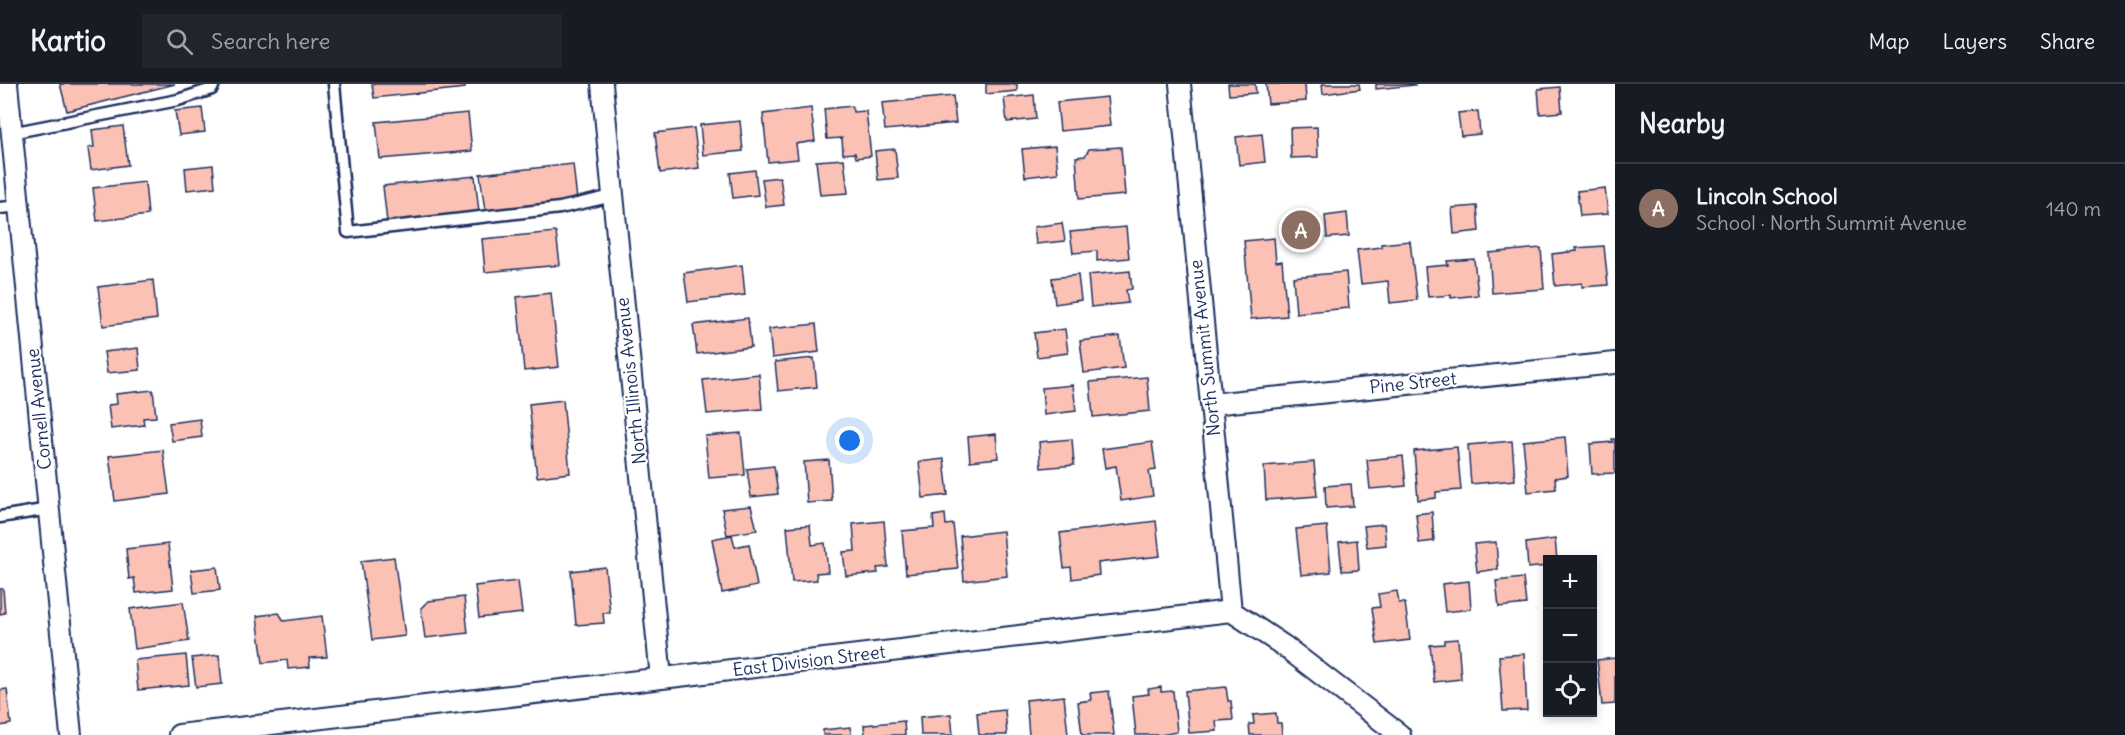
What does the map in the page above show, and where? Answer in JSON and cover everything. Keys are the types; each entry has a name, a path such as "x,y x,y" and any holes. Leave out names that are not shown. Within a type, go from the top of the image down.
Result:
{"street":[{"name":"Cornell Avenue","path":"7,84 11,133 9,207 49,509 71,735"},
{"name":"North Illinois Avenue","path":"602,84 661,678"},
{"name":"North Summit Avenue","path":"1180,84 1231,611"},
{"name":"Pine Street","path":"1211,404 1615,363"},
{"name":"East Division Street","path":"179,735 1231,611"},
{"path":"1231,611 1284,646 1400,735"}],"lane":[{"path":"11,133 178,100 212,89 214,84"},
{"path":"334,84 348,232 560,208 613,196"},
{"path":"0,517 49,509"}],"building":[{"path":"60,84 175,84 67,111"},
{"path":"372,84 465,84 465,88 374,98"},
{"path":"986,84 1017,84 1017,91 986,94"},
{"path":"1228,84 1255,84 1256,93 1229,95"},
{"path":"1266,84 1305,84 1306,101 1268,104"},
{"path":"1322,84 1359,84 1360,89 1323,94"},
{"path":"1376,84 1414,84 1415,85 1376,89"},
{"path":"1560,87 1562,112 1540,114 1538,89"},
{"path":"1034,95 1036,119 1007,122 1004,98"},
{"path":"953,96 956,123 885,130 882,103"},
{"path":"1107,97 1110,126 1060,131 1057,102"},
{"path":"852,106 853,112 866,111 871,156 856,158 855,153 843,154 842,138 827,139 824,109"},
{"path":"202,108 205,132 179,135 175,111"},
{"path":"811,108 815,141 796,144 798,159 768,162 763,114"},
{"path":"1478,111 1480,134 1461,136 1458,113"},
{"path":"468,113 472,151 380,159 376,122"},
{"path":"740,121 743,151 703,155 700,125"},
{"path":"123,126 128,165 91,170 88,148 94,147 92,130"},
{"path":"1317,127 1318,157 1291,158 1290,128"},
{"path":"694,128 699,168 660,173 655,133"},
{"path":"1262,134 1265,162 1239,165 1236,137"},
{"path":"1055,146 1058,173 1025,177 1022,149"},
{"path":"1121,147 1125,195 1079,199 1076,157 1085,156 1089,149"},
{"path":"895,149 898,178 878,180 875,151"},
{"path":"844,159 848,193 820,195 816,161"},
{"path":"573,164 577,200 485,211 480,174"},
{"path":"213,165 215,187 187,190 185,168"},
{"path":"755,170 758,195 733,198 730,173"},
{"path":"475,176 479,212 387,222 383,186"},
{"path":"780,177 784,205 766,207 762,179"},
{"path":"145,182 148,215 97,221 93,188"},
{"path":"1605,188 1608,214 1580,216 1577,191"},
{"path":"1477,206 1479,231 1454,234 1452,208"},
{"path":"1347,213 1349,236 1327,238 1325,216"},
{"path":"1062,223 1065,241 1036,244 1034,227"},
{"path":"1126,227 1129,258 1097,261 1097,251 1073,253 1070,232"},
{"path":"556,232 560,265 485,272 482,239"},
{"path":"1274,238 1276,262 1282,261 1287,316 1251,319 1244,241"},
{"path":"1410,241 1417,300 1390,303 1388,281 1361,284 1357,250 1381,247 1381,244"},
{"path":"1604,246 1608,285 1582,287 1582,283 1555,286 1552,254 1577,251 1576,248"},
{"path":"1541,248 1544,289 1492,293 1489,253"},
{"path":"1474,259 1478,295 1451,298 1451,295 1428,297 1425,267 1448,265 1447,261"},
{"path":"742,265 745,295 688,302 684,273"},
{"path":"1130,271 1132,289 1126,290 1128,303 1091,307 1088,275"},
{"path":"1346,272 1349,308 1296,313 1293,277"},
{"path":"1078,275 1081,300 1055,304 1052,278"},
{"path":"153,280 157,319 103,326 98,287"},
{"path":"551,293 559,367 524,371 517,297"},
{"path":"748,318 751,347 697,354 693,325"},
{"path":"816,324 819,352 772,358 769,329"},
{"path":"1065,329 1068,353 1037,357 1034,333"},
{"path":"1120,336 1124,368 1084,373 1080,341"},
{"path":"138,348 140,370 107,373 104,352"},
{"path":"814,358 817,387 778,391 775,362"},
{"path":"759,374 762,409 707,414 703,380"},
{"path":"1147,377 1150,411 1093,417 1090,382"},
{"path":"1073,385 1076,411 1044,415 1042,388"},
{"path":"153,390 156,417 143,418 144,425 111,429 108,405 117,404 116,394"},
{"path":"563,400 570,473 537,477 529,404"},
{"path":"200,419 202,437 172,441 169,423"},
{"path":"741,433 745,475 709,478 705,436"},
{"path":"996,434 998,458 970,461 968,437"},
{"path":"1565,437 1568,476 1555,478 1556,489 1528,492 1523,441"},
{"path":"1072,439 1074,465 1041,468 1039,442"},
{"path":"1612,439 1615,439 1615,473 1592,474 1590,444 1613,442"},
{"path":"1512,441 1515,480 1471,484 1468,445"},
{"path":"1152,442 1156,470 1149,471 1153,496 1121,501 1116,466 1105,468 1102,449"},
{"path":"1457,447 1461,490 1436,492 1436,498 1418,500 1414,451"},
{"path":"163,450 169,494 115,501 109,456"},
{"path":"1403,456 1406,486 1370,489 1367,460"},
{"path":"944,459 948,495 923,498 919,462"},
{"path":"829,460 832,501 807,503 804,462"},
{"path":"1314,462 1317,496 1266,500 1264,466"},
{"path":"774,466 778,494 751,497 747,469"},
{"path":"1351,484 1353,506 1326,508 1325,486"},
{"path":"751,506 757,530 727,535 722,509"},
{"path":"1432,512 1434,541 1419,543 1416,514"},
{"path":"945,514 946,525 953,524 958,569 906,574 902,531 934,528 933,516"},
{"path":"884,521 888,567 877,568 878,573 846,576 843,552 855,551 853,524"},
{"path":"1156,521 1160,556 1098,563 1099,575 1072,579 1071,567 1064,568 1060,533"},
{"path":"1384,524 1386,545 1367,547 1364,526"},
{"path":"810,525 812,545 825,543 828,572 816,573 817,580 792,582 787,527"},
{"path":"1327,526 1331,572 1301,575 1296,529"},
{"path":"1003,531 1007,576 964,581 960,536"},
{"path":"732,535 735,547 749,544 757,586 722,593 712,539"},
{"path":"1555,539 1557,555 1543,555 1543,566 1528,568 1526,543"},
{"path":"1357,540 1359,570 1342,571 1339,542"},
{"path":"1496,542 1498,569 1477,572 1474,544"},
{"path":"168,544 173,589 136,593 134,578 129,579 126,549"},
{"path":"394,557 405,636 372,640 361,561"},
{"path":"217,567 220,590 194,593 191,570"},
{"path":"605,567 610,613 603,613 604,623 576,625 571,571"},
{"path":"1523,578 1526,604 1499,607 1496,581"},
{"path":"518,581 522,613 479,618 475,586"},
{"path":"1469,581 1471,609 1445,612 1442,584"},
{"path":"0,589 3,589 5,613 0,614"},
{"path":"1397,591 1399,603 1405,603 1410,640 1377,644 1372,608 1380,607 1378,594"},
{"path":"464,597 468,633 425,638 421,608 428,601"},
{"path":"183,602 189,641 135,649 130,609"},
{"path":"279,613 284,621 322,616 327,657 309,658 310,667 288,669 287,660 263,663 257,616"},
{"path":"1458,639 1461,679 1434,682 1430,645 1444,644 1444,640"},
{"path":"1524,654 1527,710 1503,711 1499,656"},
{"path":"186,655 189,685 138,690 135,660"},
{"path":"219,655 222,684 196,687 192,658"},
{"path":"1615,658 1615,704 1602,705 1597,660"},
{"path":"1161,687 1161,692 1173,691 1177,732 1161,735 1136,735 1132,696 1149,694 1148,689"},
{"path":"1226,687 1228,701 1231,701 1233,720 1216,721 1217,731 1189,733 1185,691"},
{"path":"7,689 11,724 0,726 0,690"},
{"path":"1109,691 1114,735 1082,735 1078,702 1091,700 1090,693"},
{"path":"1064,696 1068,735 1029,735 1026,700"},
{"path":"1005,710 1007,735 979,735 977,713"},
{"path":"1276,713 1277,723 1281,723 1282,735 1250,735 1249,724 1254,724 1253,715"},
{"path":"951,714 953,735 921,735 920,717"},
{"path":"904,721 905,735 865,735 864,725"},
{"path":"850,727 851,735 823,735 823,730"}],"place":[{"name":"Lincoln School","path":"1301,230"}]}
